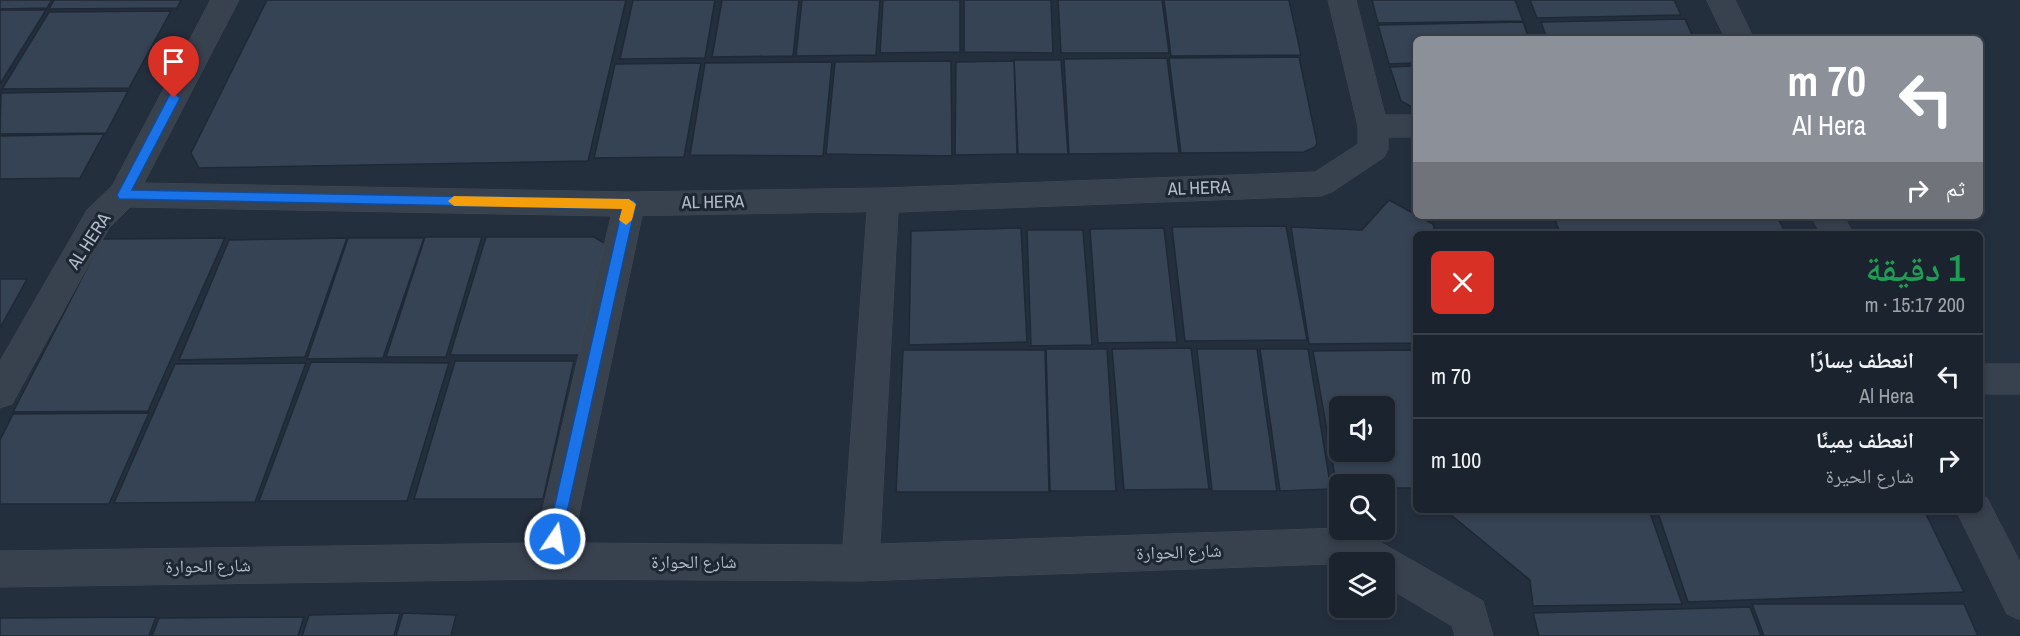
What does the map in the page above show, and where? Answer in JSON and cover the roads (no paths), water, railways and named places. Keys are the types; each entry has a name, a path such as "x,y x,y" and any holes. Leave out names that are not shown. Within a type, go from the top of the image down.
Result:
{"street":[{"path":"123,195 225,0"},
{"name":"AL HERA","path":"0,393 98,219 123,195 629,204 882,200 1321,184 1373,149 1373,126 1342,0"},
{"path":"1721,0 1739,36"},
{"path":"1373,126 1413,126"},
{"path":"860,563 882,200"},
{"path":"550,561 629,204"},
{"path":"1983,379 2020,379"},
{"path":"1976,513 2020,601"},
{"name":"شارع الحوارة","path":"0,569 550,561 860,563 1353,545 1365,552"},
{"name":"شارع الحوارة","path":"1395,570 1469,614 1474,636"}]}
